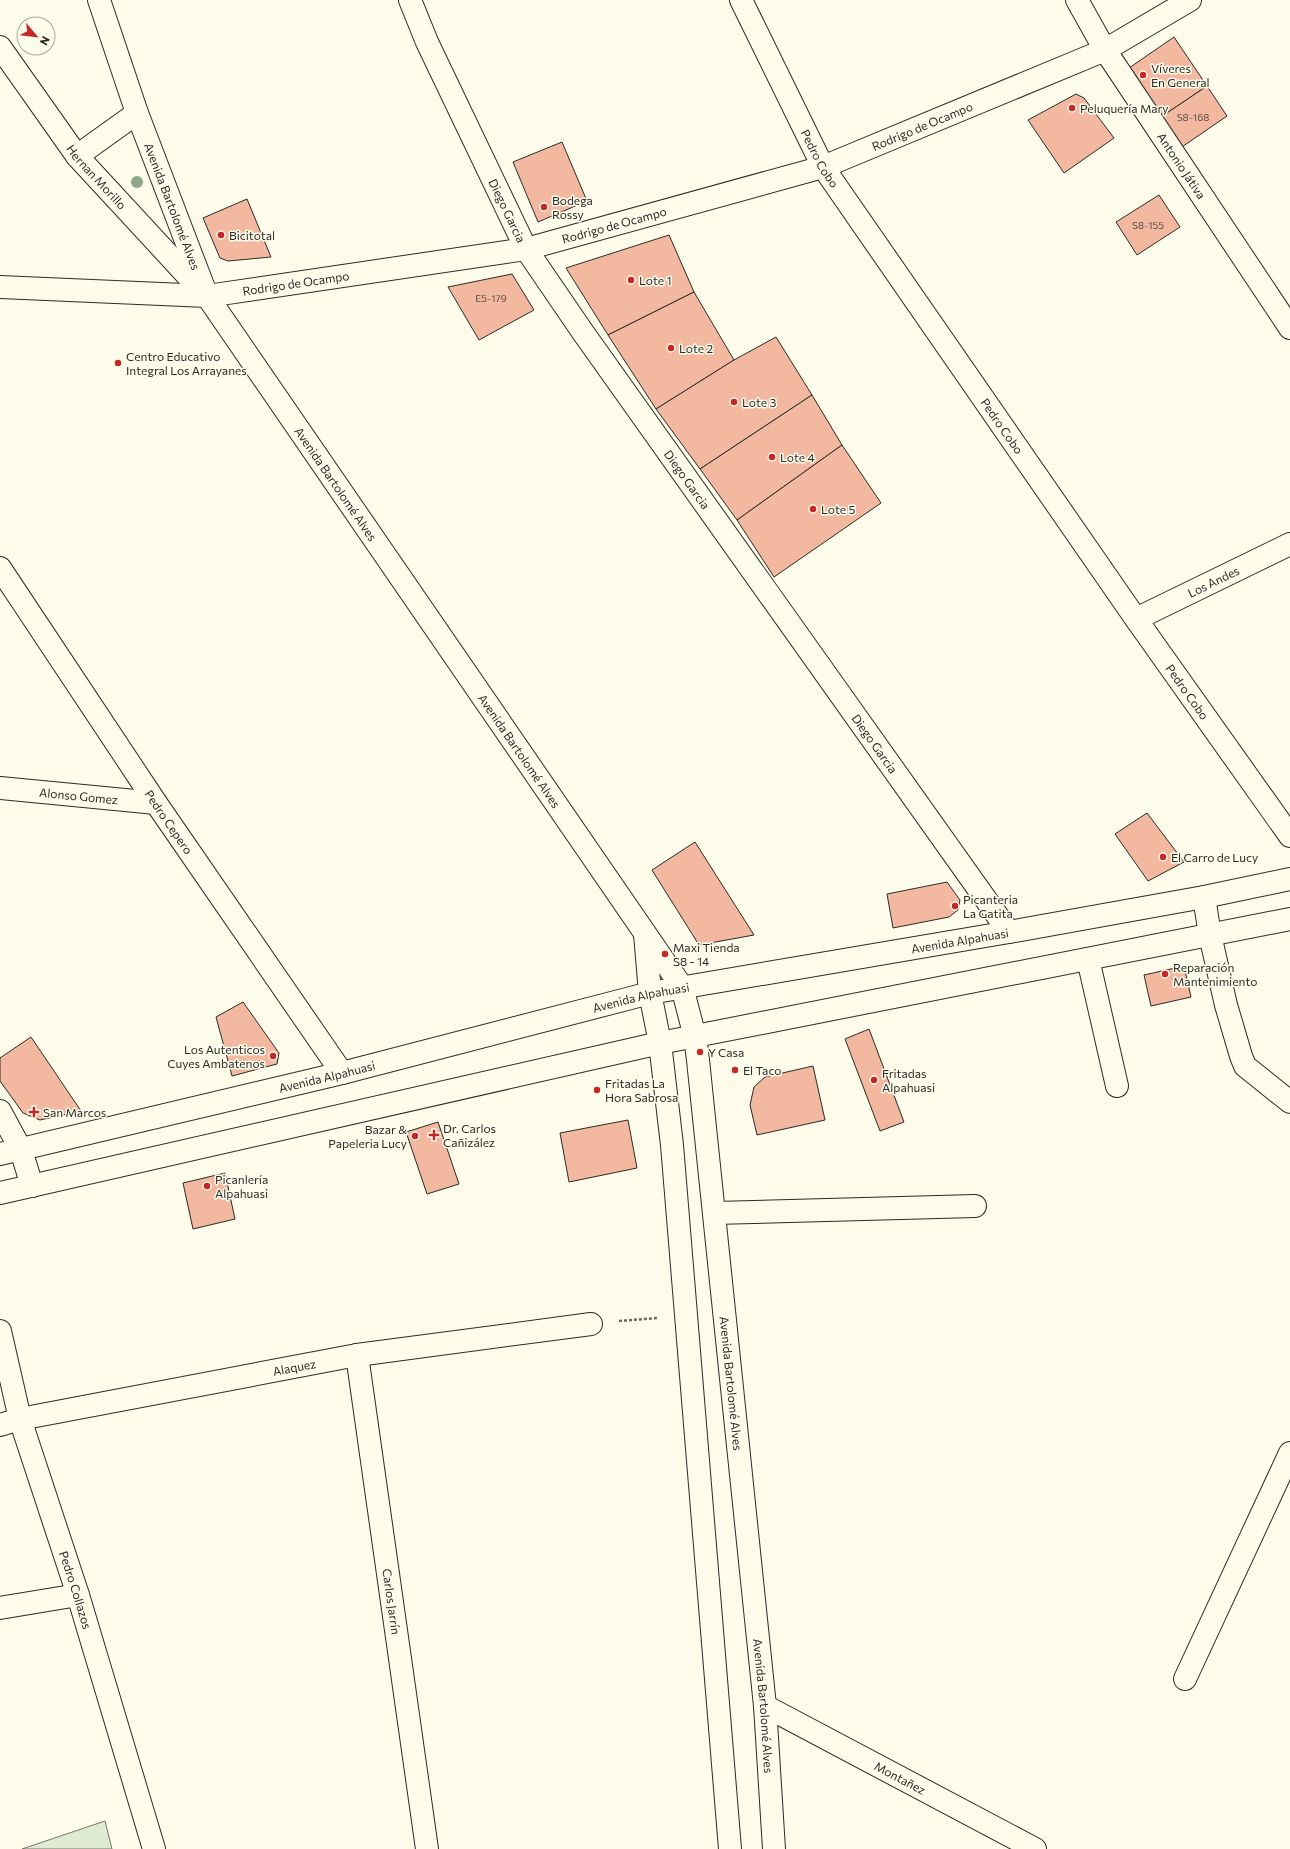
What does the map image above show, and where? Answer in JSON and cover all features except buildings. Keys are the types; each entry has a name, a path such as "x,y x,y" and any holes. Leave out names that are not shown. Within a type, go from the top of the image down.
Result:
{"street":[{"name":"Avenida Bartolomé Alves","path":"99,0 137,114 207,296 682,987 695,1037 714,1213 765,1706 774,1849"},
{"name":"Diego Garcia","path":"410,0 427,42 526,249 582,331 1009,932"},
{"name":"Pedro Cobo","path":"741,0 823,166 1136,619 1290,836"},
{"name":"Antonio Játiva","path":"1077,0 1105,50 1290,328"},
{"name":"Rodrigo de Ocampo","path":"0,287 207,296 526,249 823,166 1105,50 1190,0"},
{"name":"Hernan Morillo","path":"0,47 76,156 207,296"},
{"path":"76,156 137,114"},
{"name":"Los Andes","path":"1136,619 1290,544"},
{"name":"Pedro Cepero","path":"0,568 156,803 342,1073"},
{"name":"Alonso Gomez","path":"0,788 156,803"},
{"name":"Avenida Alpahuasi","path":"0,1154 342,1073 650,993 1009,932 1204,897 1290,879"},
{"path":"1204,897 1210,934 1226,1005 1241,1056 1246,1066 1290,1102"},
{"path":"0,1193 660,1043 1290,919"},
{"name":"Avenida Bartolomé Alves","path":"644,931 650,993 660,1043 672,1145 730,1849"},
{"path":"1088,959 1117,1086"},
{"path":"0,1111 22,1150 32,1186"},
{"path":"714,1213 976,1206"},
{"name":"Alaquez","path":"10,1422 357,1355 591,1324"},
{"name":"Pedro Collazos","path":"0,1331 10,1422 78,1595 154,1849"},
{"name":"Carlos Jarrín","path":"357,1355 427,1849"},
{"path":"1185,1679 1290,1453"},
{"path":"0,1608 78,1595"},
{"name":"Montañez","path":"765,1706 1035,1849"}],"path":[{"path":"591,1324 687,1315"}],"green space":[{"path":"105,1821 112,1849 22,1849"}],"place":[{"name":"Víveres En General","path":"1143,75"},
{"name":"Peluquería Mary","path":"1072,108"},
{"name":"Bodega Rossy","path":"544,207"},
{"name":"Bicitotal","path":"221,235"},
{"name":"Lote 1","path":"631,280"},
{"name":"Lote 2","path":"671,348"},
{"name":"Centro Educativo Integral Los Arrayanes","path":"118,363"},
{"name":"Lote 3","path":"734,402"},
{"name":"Lote 4","path":"772,457"},
{"name":"Lote 5","path":"813,509"},
{"name":"El Carro de Lucy","path":"1163,857"},
{"name":"Picanteria La Gatita","path":"955,906"},
{"name":"Maxi Tienda S8 - 14","path":"665,954"},
{"name":"Reparación Mantenimiento","path":"1165,974"},
{"name":"Y Casa","path":"700,1052"},
{"name":"Los Autenticos Cuyes Ambatenos","path":"273,1056"},
{"name":"El Taco","path":"735,1070"},
{"name":"Fritadas Alpahuasi","path":"874,1080"},
{"name":"Fritadas La Hora Sabrosa","path":"597,1090"},
{"name":"San Marcos","path":"34,1112"},
{"name":"Dr. Carlos Cañizález","path":"434,1135"},
{"name":"Bazar & Papeleria Lucy","path":"415,1136"},
{"name":"Picanlería Alpahuasi","path":"207,1186"}]}
